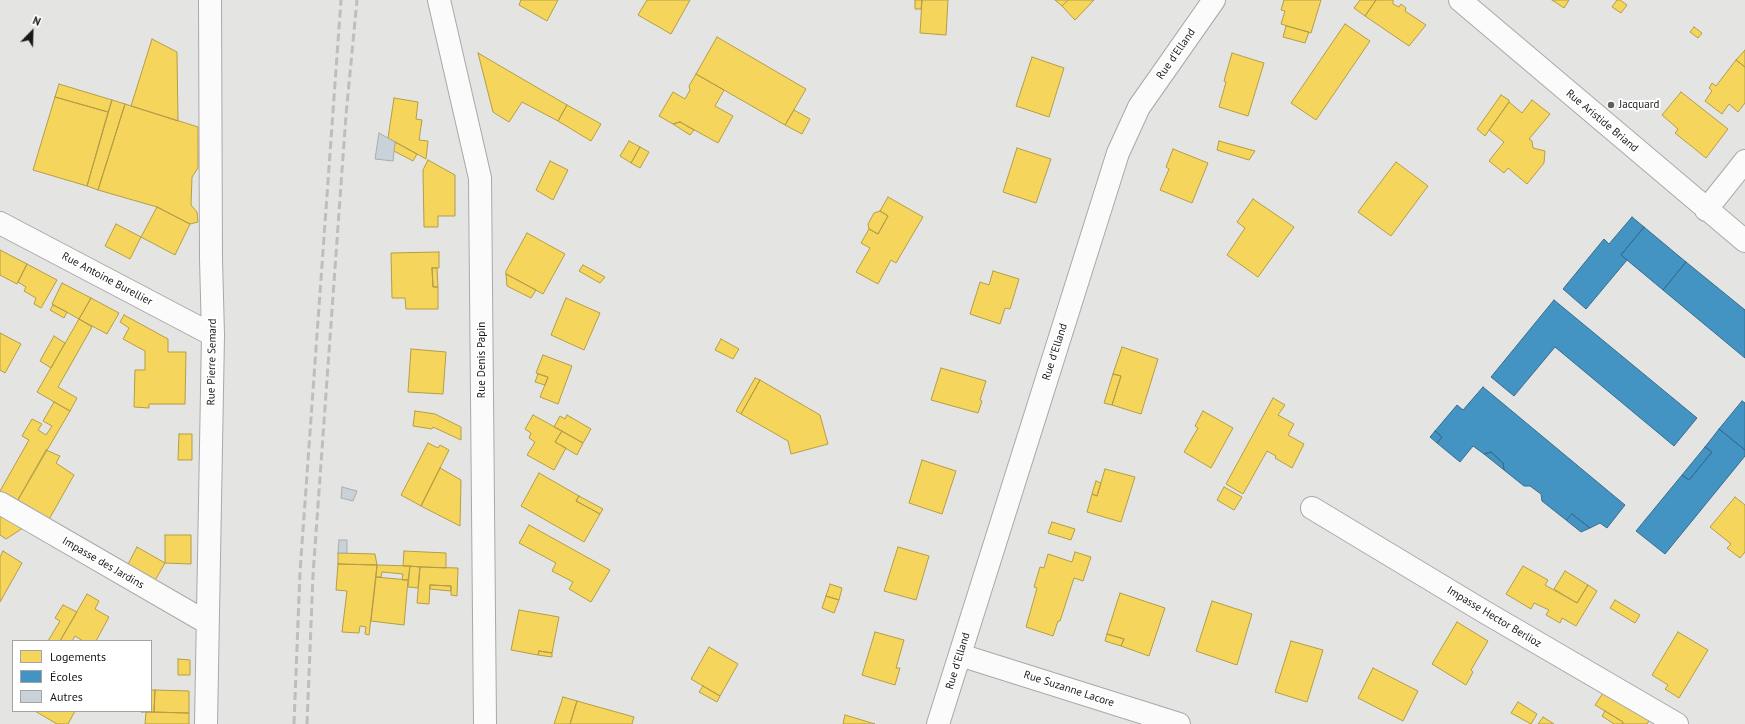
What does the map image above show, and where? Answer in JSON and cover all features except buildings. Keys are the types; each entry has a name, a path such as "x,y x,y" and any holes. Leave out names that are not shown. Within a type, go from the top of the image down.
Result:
{"street":[{"name":"Rue Pierre Semard","path":"206,724 206,622 213,335 211,259 210,0"},
{"name":"Rue Denis Papin","path":"439,0 480,178 485,724"},
{"name":"Rue d'Elland","path":"938,724 1118,152 1139,107 1214,0"},
{"name":"Rue Aristide Briand","path":"1473,4 1706,210 1745,241"},
{"path":"1706,210 1745,162"},
{"name":"Rue Antoine Burellier","path":"0,223 213,335"},
{"name":"Impasse des Jardins","path":"0,503 206,622"},
{"name":"Impasse Hector Berlioz","path":"1312,508 1483,611 1677,724"},
{"name":"Rue Suzanne Lacore","path":"960,654 1179,724"}],"railway":[{"path":"294,724 300,572 341,0"},
{"path":"307,724 313,575 346,115 357,0"}],"place":[{"name":"Jacquard","path":"1611,105"}]}
